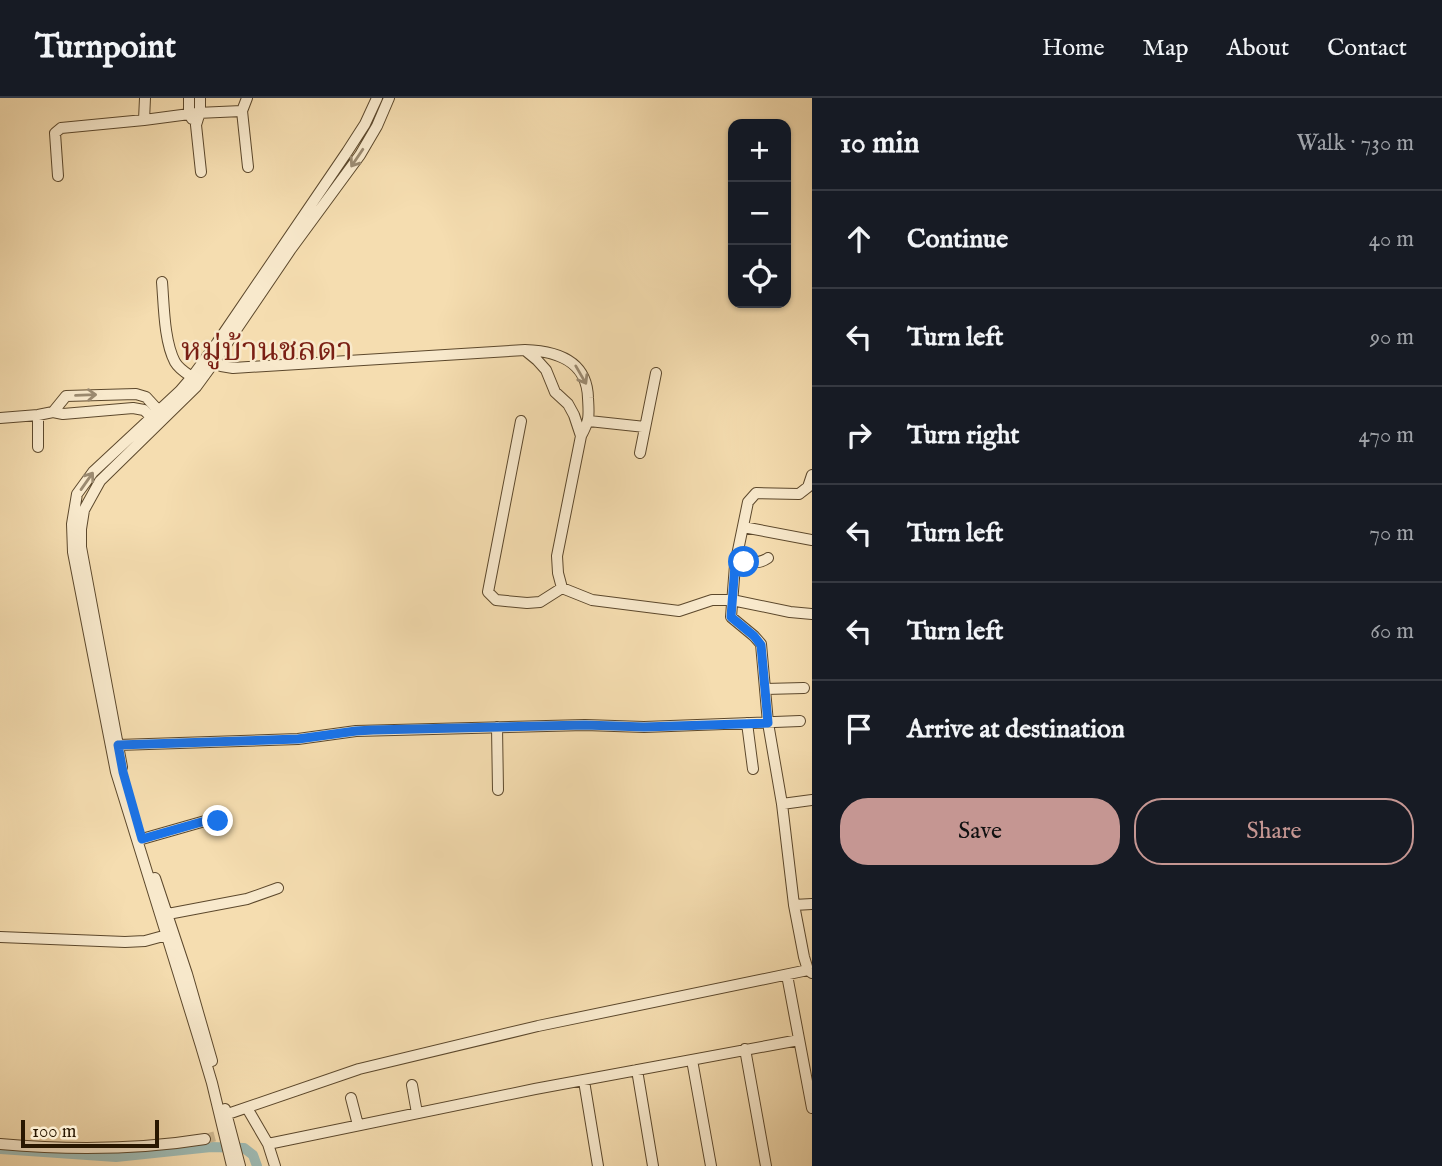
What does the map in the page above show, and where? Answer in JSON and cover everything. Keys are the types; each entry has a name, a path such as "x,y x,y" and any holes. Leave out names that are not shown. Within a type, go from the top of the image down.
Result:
{"street":[{"path":"144,120 145,98"},
{"path":"189,98 188,114 196,125"},
{"path":"200,98 196,125 201,172"},
{"path":"247,98 243,111 248,166"},
{"path":"223,1116 208,1045 123,772 81,547 81,529 84,510 100,481 196,387 212,358 365,124 377,98"},
{"path":"237,1163 116,772 73,552 72,524 77,494 93,472 212,358 360,155 389,98"},
{"path":"58,176 55,133 58,129 200,112 243,111"},
{"path":"162,282 171,350 176,363 192,377"},
{"path":"525,350 546,370 555,392 568,404 582,436"},
{"path":"212,358 221,366 233,368 541,350 574,363 588,388 589,421 582,436 558,556 558,573 562,588"},
{"path":"640,453 656,373"},
{"path":"128,394 128,409"},
{"path":"53,412 66,396 136,394 146,397 155,414"},
{"path":"0,418 53,412 63,414 128,409 155,414"},
{"path":"38,415 38,447"},
{"path":"521,421 488,592 496,600 527,603 540,602 562,588"},
{"path":"589,421 645,426"},
{"path":"223,1116 359,1069 527,1029 810,972 794,905 782,804 768,723 761,645 731,617 735,565 748,502 756,493 799,494 810,487 812,475"},
{"path":"743,527 812,540"},
{"path":"735,565 763,562 768,558"},
{"path":"562,588 592,600 679,611 712,600 732,600 812,614"},
{"path":"765,690 803,688"},
{"path":"118,745 298,739 356,731 585,725 644,727 800,721"},
{"path":"747,723 753,769"},
{"path":"498,727 498,790"},
{"path":"782,804 812,800"},
{"path":"142,839 212,819 221,824"},
{"path":"168,914 247,899 278,888"},
{"path":"794,905 812,905"},
{"path":"0,937 125,942 145,941 167,935"},
{"path":"787,975 812,1108"},
{"path":"268,1144 799,1040"},
{"path":"745,1049 766,1166"},
{"path":"692,1060 710,1166"},
{"path":"637,1070 653,1166"},
{"path":"584,1081 598,1166"},
{"path":"411,1085 416,1113"},
{"path":"352,1098 358,1125"},
{"path":"247,1108 268,1144 275,1166"},
{"path":"0,1144 70,1149 127,1148 205,1139"}],"waterway":[{"path":"0,1149 116,1157 211,1147 244,1148 253,1155 257,1166"}],"tunnel":[{"path":"205,1139 224,1134"}],"district":[{"name":"หมู่บ้านชลดา","path":"267,349"}],"route":[{"path":"218,821 212,819 142,839 118,745 298,739 373,730 768,723 761,645 731,617 735,565 744,562"}]}
